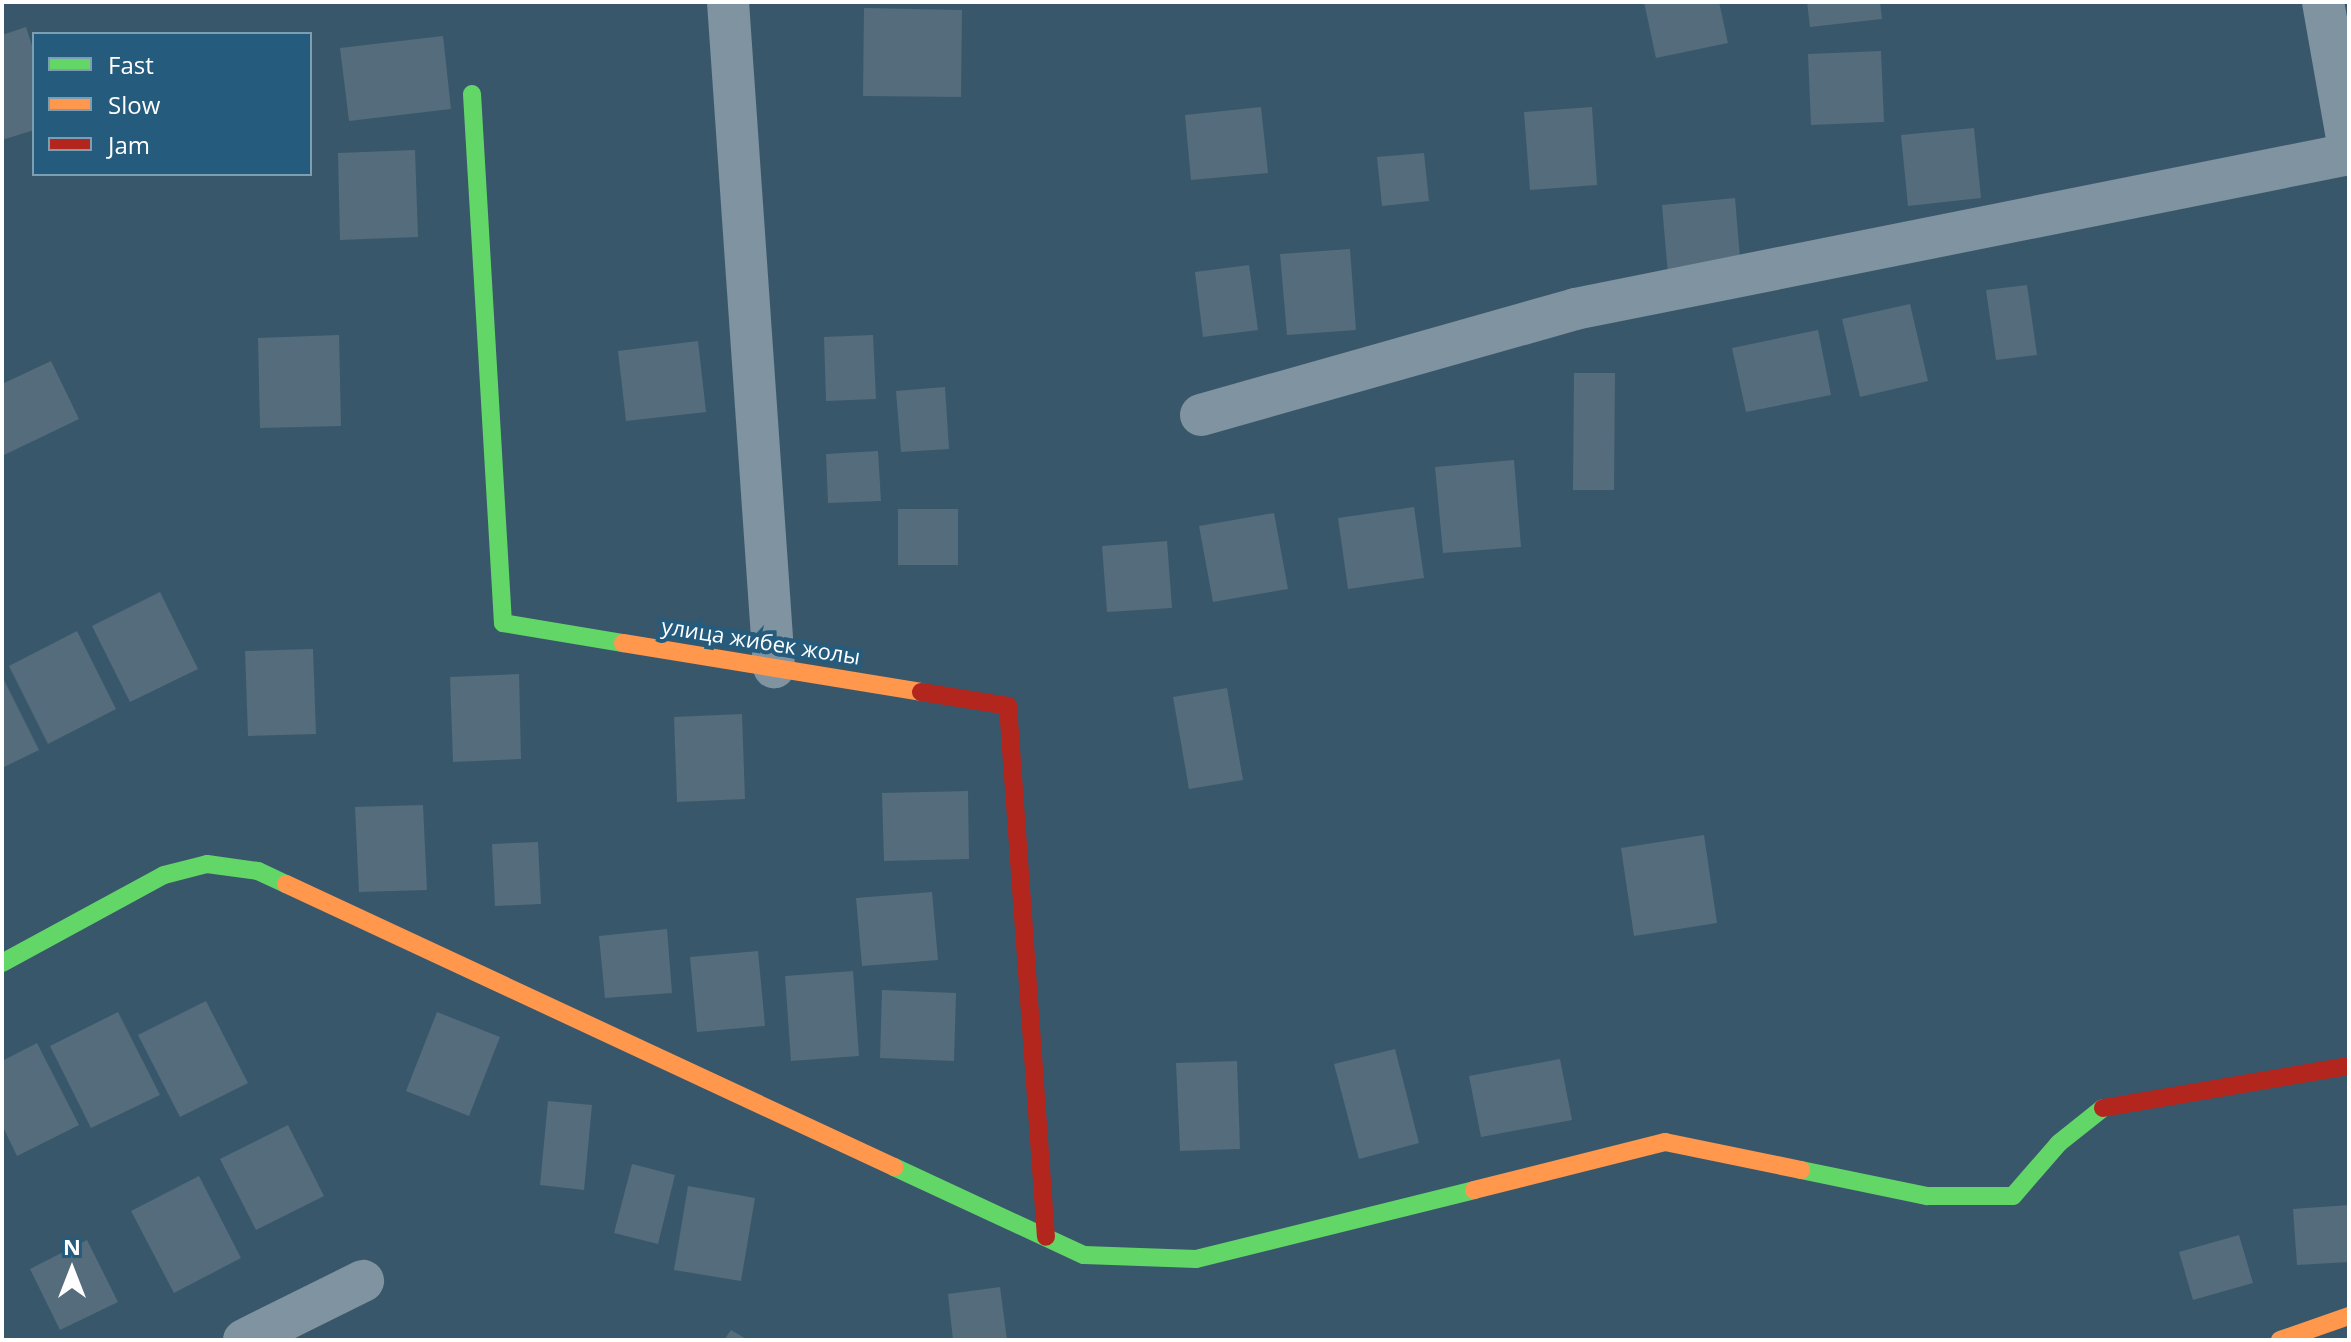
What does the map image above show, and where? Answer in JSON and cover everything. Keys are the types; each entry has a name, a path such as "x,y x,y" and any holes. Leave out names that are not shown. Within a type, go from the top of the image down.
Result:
{"street":[{"path":"728,2 774,667"},
{"path":"1201,415 1575,309 2349,152 2323,2"},
{"name":"улица жибек жолы","path":"472,94 503,623 1008,706 1046,1237"},
{"path":"2,963 164,875 207,864 258,871 1084,1255 1196,1259 1665,1142 1927,1196 2013,1196 2059,1143 2105,1107 2349,1066"},
{"path":"244,1340 363,1281"},
{"path":"2280,1340 2349,1316"}],"building":[{"path":"1644,2 1719,2 1728,43 1656,58"},
{"path":"1807,2 1880,2 1882,19 1810,27"},
{"path":"864,8 962,10 961,97 863,96"},
{"path":"26,27 32,46 32,131 2,140 2,35"},
{"path":"443,36 451,109 349,121 340,48"},
{"path":"1881,51 1884,122 1811,125 1808,54"},
{"path":"1261,107 1268,173 1191,180 1185,115"},
{"path":"1592,107 1597,185 1530,190 1524,112"},
{"path":"1974,128 1981,198 1908,206 1901,135"},
{"path":"415,150 418,237 340,240 338,153"},
{"path":"1424,153 1429,201 1382,206 1377,157"},
{"path":"1735,198 1741,270 1668,275 1662,205"},
{"path":"1350,249 1356,330 1287,335 1280,254"},
{"path":"1249,265 1258,330 1203,337 1195,272"},
{"path":"2027,285 2037,355 1996,360 1986,290"},
{"path":"1910,304 1928,381 1860,397 1842,319"},
{"path":"1818,330 1831,395 1746,412 1732,348"},
{"path":"339,335 341,426 260,428 258,338"},
{"path":"873,335 876,399 826,401 824,337"},
{"path":"698,341 706,412 626,421 618,351"},
{"path":"51,361 79,419 2,456 2,384"},
{"path":"1574,373 1615,373 1614,490 1573,490"},
{"path":"945,387 949,449 901,452 896,391"},
{"path":"878,451 881,501 828,503 826,454"},
{"path":"1514,460 1521,547 1443,553 1435,467"},
{"path":"1414,507 1424,578 1348,589 1338,518"},
{"path":"898,509 958,509 958,565 898,565"},
{"path":"1274,513 1288,589 1213,602 1199,526"},
{"path":"1167,541 1172,608 1107,612 1102,546"},
{"path":"160,592 198,669 130,702 92,626"},
{"path":"77,631 116,709 48,744 9,666"},
{"path":"313,649 316,734 248,736 245,651"},
{"path":"519,674 521,759 453,762 450,677"},
{"path":"2,676 39,750 2,768"},
{"path":"1227,688 1243,780 1189,789 1173,697"},
{"path":"742,714 745,799 677,802 674,717"},
{"path":"968,791 969,859 884,861 882,793"},
{"path":"423,805 427,890 359,892 355,807"},
{"path":"1704,835 1717,923 1634,936 1621,848"},
{"path":"538,842 541,904 495,906 492,844"},
{"path":"932,892 938,960 862,966 856,898"},
{"path":"667,929 672,993 605,998 599,936"},
{"path":"758,951 765,1026 697,1032 690,957"},
{"path":"853,971 859,1056 791,1061 785,976"},
{"path":"882,990 956,993 954,1061 880,1058"},
{"path":"206,1001 248,1083 180,1117 138,1035"},
{"path":"118,1012 160,1095 91,1128 50,1046"},
{"path":"437,1012 500,1037 469,1116 406,1091"},
{"path":"37,1043 79,1125 17,1156 2,1125 2,1061"},
{"path":"1395,1049 1419,1143 1359,1159 1334,1064"},
{"path":"1560,1059 1572,1120 1481,1137 1469,1076"},
{"path":"1237,1061 1240,1149 1180,1151 1176,1063"},
{"path":"548,1101 592,1105 584,1190 540,1185"},
{"path":"288,1125 324,1196 256,1230 220,1159"},
{"path":"632,1164 675,1175 658,1244 614,1233"},
{"path":"199,1176 241,1258 174,1293 131,1211"},
{"path":"688,1186 755,1198 741,1281 674,1270"},
{"path":"2349,1205 2349,1262 2297,1265 2293,1209"},
{"path":"2239,1235 2253,1283 2193,1300 2179,1252"},
{"path":"87,1240 118,1302 60,1330 30,1269"},
{"path":"1000,1287 1007,1340 953,1340 948,1294"},
{"path":"731,1330 748,1340 724,1340"}],"traffic: fast":[{"path":"472,94 503,623 623,643"},
{"path":"2,963 164,875 207,864 258,871 286,884"},
{"path":"1801,1170 1927,1196 2013,1196 2059,1143 2103,1108"},
{"path":"894,1167 1084,1255 1196,1259 1474,1190"}],"traffic: slow":[{"path":"623,643 921,692"},
{"path":"286,884 894,1167"},
{"path":"1474,1190 1665,1142 1801,1170"},
{"path":"2280,1340 2349,1316"}],"traffic: jam":[{"path":"921,692 1008,706 1046,1237"},
{"path":"2103,1108 2349,1066"}]}
